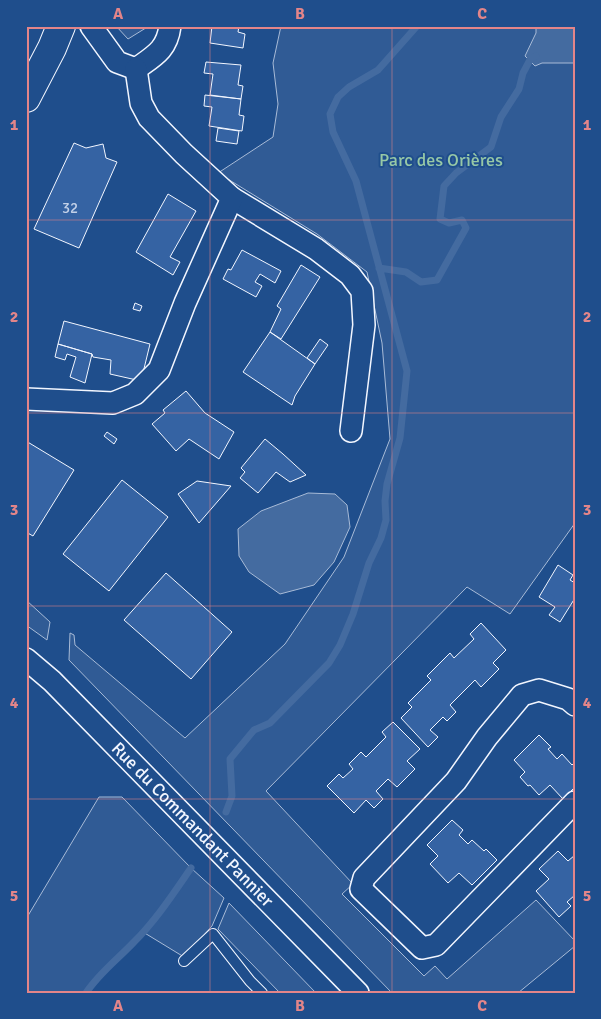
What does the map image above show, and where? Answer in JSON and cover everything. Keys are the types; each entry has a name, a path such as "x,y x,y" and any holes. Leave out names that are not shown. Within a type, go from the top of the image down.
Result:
{"main road":[{"path":"26,68 41,26"},
{"path":"26,98 52,48 61,26"}],"street":[{"path":"91,26 117,62 136,69"},
{"path":"136,69 160,52 169,34 170,26"},
{"path":"136,69 141,103 149,118 184,154 232,198 316,249 350,275 362,292 364,325 351,431"},
{"path":"26,399 113,402 135,394 159,370 184,303 232,198"},
{"name":"Rue du Commandant Pannier","path":"26,659 52,681 358,993"},
{"path":"575,705 568,699 539,690 522,695 487,737 456,781 364,878 361,889 422,948 436,945 575,802"}],"lane":[{"path":"184,961 213,934 250,981 262,993"}],"shaded area":[{"path":"116,26 149,26 128,39"},
{"name":"Parc des Orières","path":"281,26 575,26 575,523 510,614 467,587 266,791 353,884 342,894 424,976 435,966 447,979 536,900 575,941 575,946 518,993 392,993 69,660 70,633 74,635 75,645 185,738 285,644 344,557 390,439 382,343 367,272 317,234 218,173 273,137 278,104 273,63"},
{"path":"536,26 575,26 575,63 542,63 535,66 525,56 536,33"},
{"path":"308,493 335,494 347,505 350,527 334,562 314,585 280,594 249,572 239,556 238,529 261,511"},
{"path":"26,600 50,622 47,640 26,625"},
{"path":"99,797 122,797 191,868 224,898 212,926 184,957 143,932 95,980 86,993 26,993 26,919"},
{"path":"229,903 316,993 280,993 218,929"}],"building":[{"path":"212,26 239,26 238,32 245,34 243,48 210,43"},
{"path":"206,62 241,65 238,85 243,86 241,99 210,95 213,74 204,73"},
{"path":"205,95 241,99 239,115 244,116 242,131 209,126 212,107 204,106"},
{"path":"218,128 239,131 237,144 216,141"},
{"path":"74,143 86,148 103,144 106,158 117,162 79,248 34,229"},
{"path":"168,194 196,211 170,257 180,262 173,275 136,252"},
{"path":"242,250 281,271 275,283 260,274 255,282 262,286 256,297 223,279 228,269 231,270"},
{"path":"301,265 320,277 281,339 270,332 281,309 277,306"},
{"path":"135,303 142,306 140,311 133,309"},
{"path":"64,321 150,344 141,381 110,374 111,360 93,357 92,354 58,344"},
{"path":"270,332 315,364 295,396 292,405 243,372"},
{"path":"320,339 328,345 315,364 307,358"},
{"path":"58,344 92,354 85,383 70,377 76,357 67,354 65,360 55,357"},
{"path":"186,391 205,413 234,432 219,459 189,439 176,451 152,424 165,413 163,410"},
{"path":"107,432 117,439 114,444 104,436"},
{"path":"265,439 306,475 290,482 276,472 258,493 240,478 245,472 241,468"},
{"path":"26,441 74,470 33,536 26,532"},
{"path":"122,480 168,517 109,591 63,554"},
{"path":"197,481 231,486 199,523 178,494"},
{"path":"558,565 573,575 570,580 575,583 575,598 560,622 549,615 555,607 539,597"},
{"path":"166,573 232,632 191,679 124,620"},
{"path":"481,623 506,650 493,663 499,669 481,687 475,680 450,705 456,712 447,721 443,717 430,730 438,737 428,747 401,718 412,707 408,703 431,680 427,676 450,653 454,658 474,639 470,634"},
{"path":"393,722 420,749 407,761 415,769 397,787 388,779 376,791 383,799 374,808 366,800 354,813 327,786 339,774 343,778 353,769 349,764 361,752 366,757 386,737 382,732"},
{"path":"539,735 551,747 548,749 557,759 562,754 572,765 575,762 575,787 563,799 550,785 539,795 520,777 525,772 514,760"},
{"path":"452,820 463,830 459,835 468,844 472,840 484,851 486,849 497,860 472,885 459,873 448,883 430,864 438,856 427,845"},
{"path":"558,851 568,861 575,855 575,895 567,902 571,906 559,917 536,891 549,879 539,869"}],"waterway":[{"path":"226,812 232,796 230,759 254,730 270,723 329,663 340,645 353,614 369,563 381,538 386,520 385,501 387,484 400,438 407,371 356,181 333,132 330,114 338,97 349,87 378,70 417,26"},
{"path":"379,268 406,272 421,282 437,280 466,228 462,220 449,223 440,219 444,186 456,173 491,147 501,117 519,89 523,73 531,58 536,56"},
{"path":"86,993 150,925 191,868"}]}
